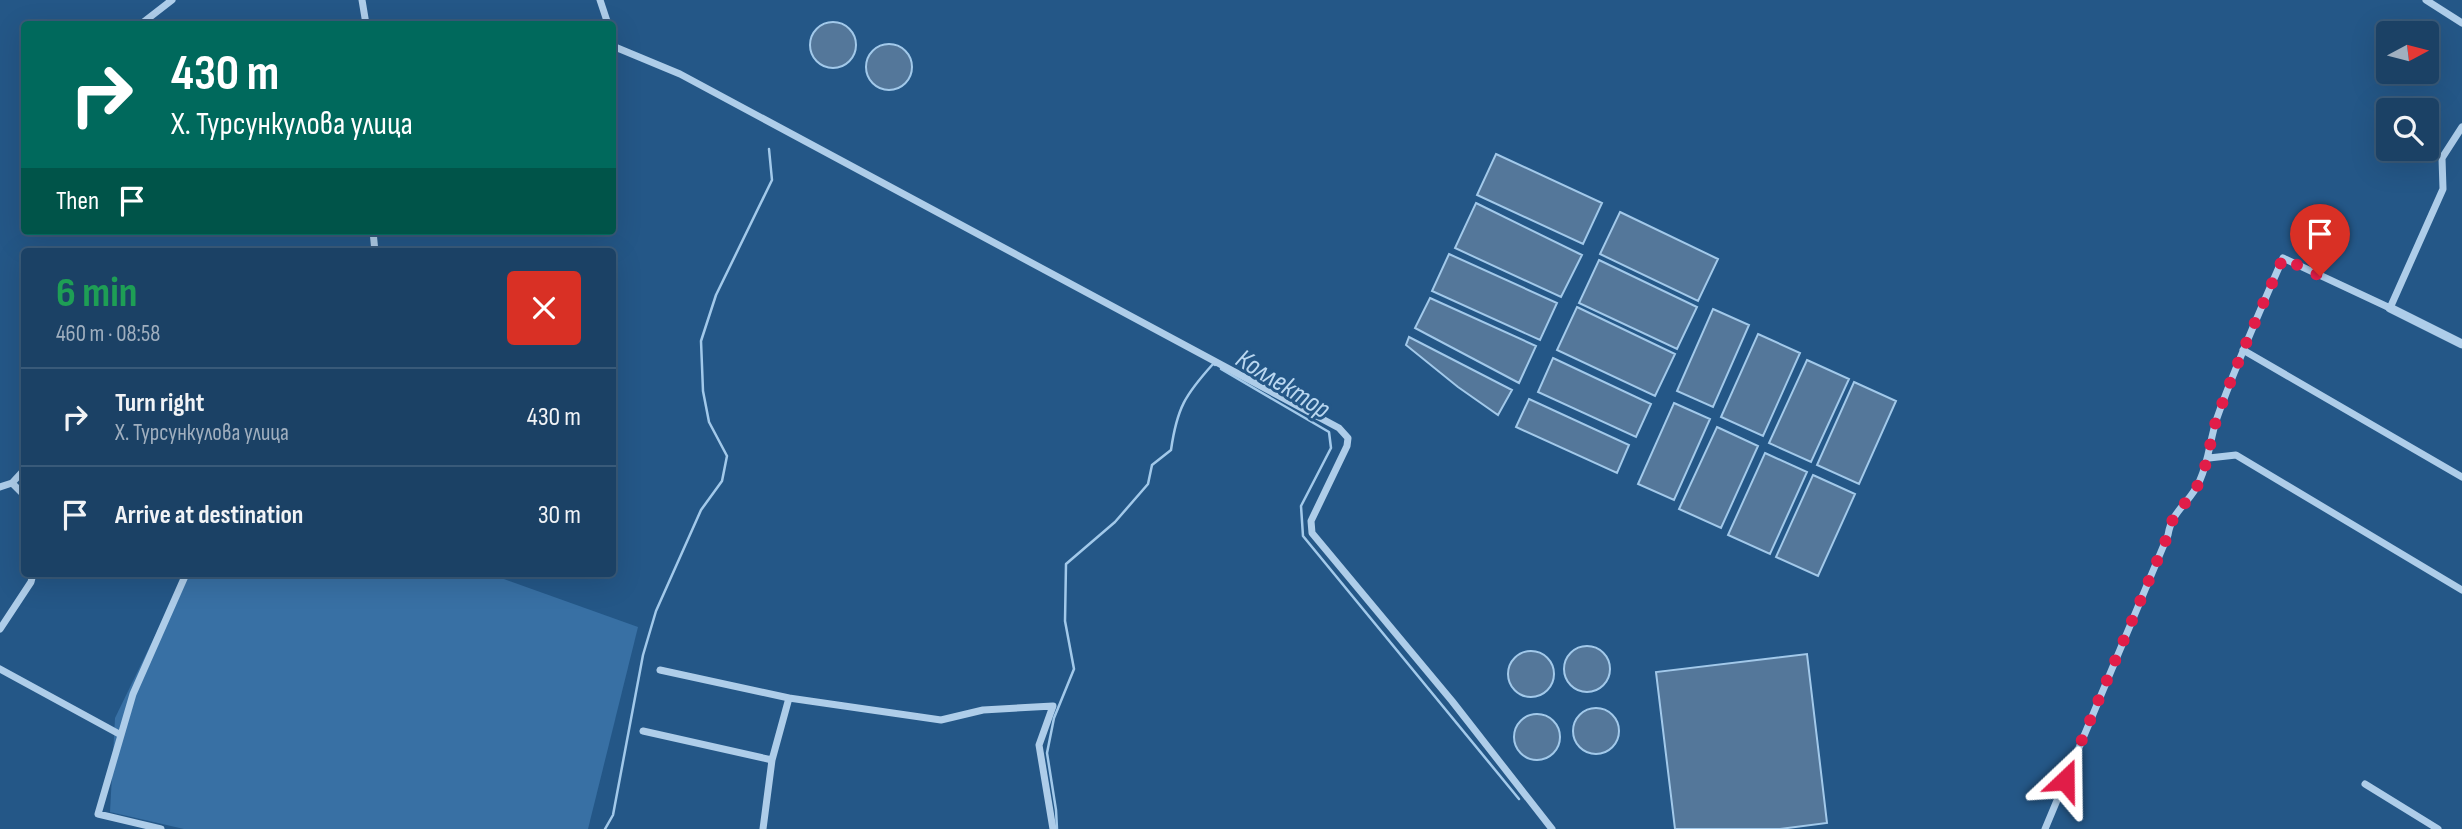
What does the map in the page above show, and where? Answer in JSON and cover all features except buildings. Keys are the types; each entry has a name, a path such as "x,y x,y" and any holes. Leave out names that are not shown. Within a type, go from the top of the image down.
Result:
{"street":[{"path":"145,21 172,0"},
{"path":"362,0 366,21"},
{"path":"600,0 607,21"},
{"path":"2426,0 2462,23"},
{"path":"616,47 680,74 1339,428 1348,438 1347,446 1311,521 1312,533 1452,701 1552,829"},
{"path":"2390,308 2443,189 2442,158 2459,138 2462,127"},
{"path":"2045,829 2168,535 2171,520 2194,493 2209,458 2217,419 2283,258 2423,322 2462,344"},
{"path":"2244,351 2462,477"},
{"path":"2209,458 2236,455 2462,590"},
{"path":"0,487 12,483 21,473"},
{"path":"12,483 21,492"},
{"path":"0,629 32,582 33,577"},
{"path":"161,829 98,814 133,694 185,577"},
{"path":"0,669 121,735"},
{"path":"660,670 789,698 941,720 983,710 1052,706 1039,745 1053,829"},
{"path":"762,829 772,760 789,698"},
{"path":"643,731 772,760"},
{"path":"2365,784 2438,829"}],"shaded area":[{"path":"833,22 842,23 849,29 855,36 855,54 849,61 842,67 833,68 824,67 817,61 811,54 810,45 811,36 817,29 824,23"},
{"path":"889,44 898,45 905,51 911,58 911,76 905,83 898,89 889,90 880,89 873,83 867,76 866,67 867,58 873,51 880,45"},
{"path":"1496,154 1602,203 1583,244 1477,195"},
{"path":"1476,203 1582,255 1561,297 1455,248"},
{"path":"1620,212 1718,259 1698,301 1600,254"},
{"path":"1449,254 1557,303 1540,340 1432,291"},
{"path":"1599,260 1697,307 1677,349 1579,303"},
{"path":"1430,298 1536,346 1519,383 1415,328"},
{"path":"1577,307 1675,354 1655,396 1557,350"},
{"path":"1713,309 1749,325 1713,407 1677,391"},
{"path":"1758,334 1800,353 1763,436 1721,417"},
{"path":"1409,337 1512,390 1498,415 1406,345"},
{"path":"1553,358 1651,404 1636,437 1538,392"},
{"path":"1807,360 1849,379 1811,462 1769,443"},
{"path":"1854,382 1896,401 1859,484 1817,465"},
{"path":"1529,399 1629,445 1617,473 1516,427"},
{"path":"1674,403 1710,419 1674,500 1638,484"},
{"path":"1717,427 1758,446 1721,528 1679,509"},
{"path":"1765,453 1807,472 1770,554 1728,535"},
{"path":"1813,475 1855,494 1818,576 1776,557"},
{"path":"184,577 498,577 638,627 588,829 184,829 110,812 115,718"},
{"path":"1587,646 1596,647 1603,653 1609,660 1609,678 1603,685 1596,691 1587,692 1578,691 1571,685 1565,678 1564,669 1565,660 1571,653 1578,647"},
{"path":"1531,651 1540,652 1547,658 1553,665 1553,683 1547,690 1540,696 1531,697 1522,696 1515,690 1509,683 1508,674 1509,665 1515,658 1522,652"},
{"path":"1807,654 1827,823 1780,829 1675,829 1656,672"},
{"path":"1596,708 1605,709 1612,715 1618,722 1618,740 1612,747 1605,753 1596,754 1587,753 1580,747 1574,740 1573,731 1574,722 1580,715 1587,709"},
{"path":"1537,714 1546,715 1553,721 1559,728 1559,746 1553,753 1546,759 1537,760 1528,759 1521,753 1515,746 1514,737 1515,728 1521,721 1528,715"}],"waterway":[{"path":"605,829 613,815 643,655 656,611 701,510 722,481 727,456 709,422 703,391 701,341 716,295 772,180 769,149"},
{"name":"Коллектор","path":"1057,829 1047,753 1054,718 1074,669 1065,621 1066,564 1115,522 1148,484 1152,465 1171,450 1176,423 1189,394 1203,375 1215,365"},
{"name":"Коллектор","path":"1221,369 1329,432 1331,448 1301,506 1303,536 1519,799"}],"route":[{"path":"2065,780 2168,535 2171,520 2200,482 2209,458 2217,419 2283,258 2320,276"}]}
